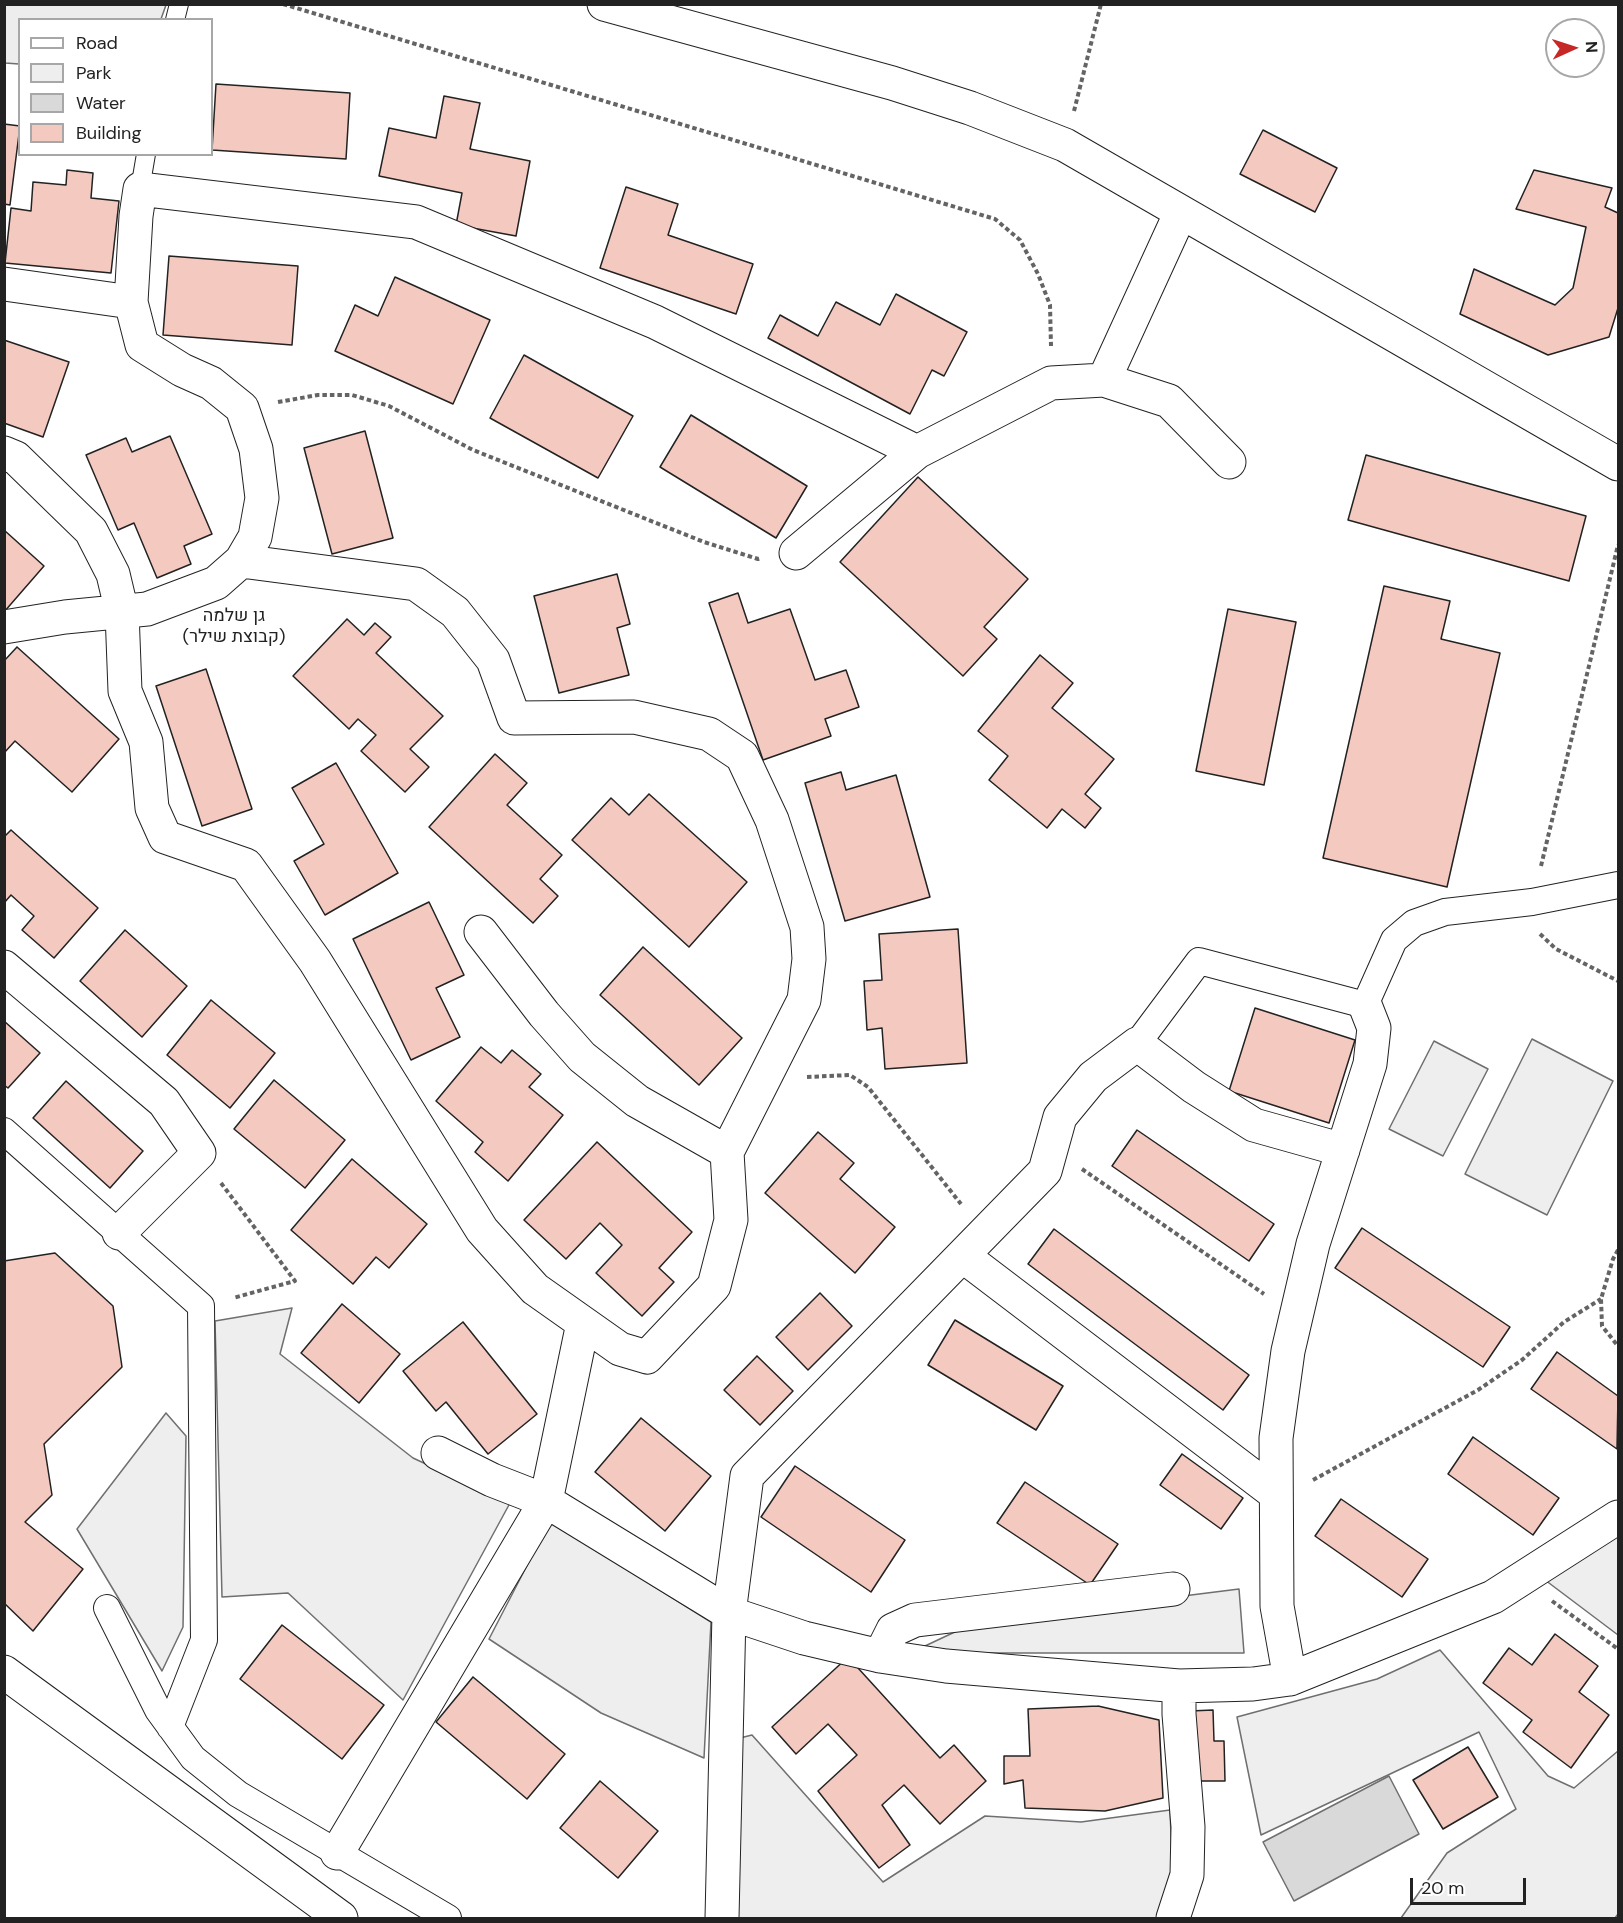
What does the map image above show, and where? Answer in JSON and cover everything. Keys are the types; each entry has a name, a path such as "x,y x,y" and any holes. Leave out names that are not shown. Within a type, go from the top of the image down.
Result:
{"street":[{"path":"604,4 892,83 970,108 1065,146 1618,464"},
{"path":"4,627 65,617 147,609 216,583 241,561 255,537 262,498 256,448 242,408 211,383 182,370 142,345 131,302 136,216 140,189 416,222 655,322 917,452"},
{"path":"1104,380 1181,212"},
{"path":"4,284 131,302"},
{"path":"796,553 917,452 1051,383 1104,380 1169,401 1228,462"},
{"path":"4,453 16,458 92,531 113,574 122,612 125,691 146,742 152,808 165,837 246,865 315,961 482,1230 535,1289 620,1349 647,1357 714,1286 731,1220 727,1152 804,1000 809,959 807,927 772,820 742,756 709,734 634,717 514,718 493,660 455,612 416,584 241,561"},
{"path":"1290,1679 1277,1606 1276,1438 1288,1351 1313,1244 1370,1064 1374,1028 1365,1005 1394,940 1414,923 1445,912 1532,902 1618,885"},
{"path":"481,932 544,1014 582,1057 637,1101 727,1152"},
{"path":"722,1918 729,1612 747,1476 1045,1171 1060,1117 1093,1077 1137,1044 1199,961 1365,1005"},
{"path":"4,967 164,1102 199,1153 119,1233"},
{"path":"1137,1044 1194,1087 1254,1125 1342,1150"},
{"path":"4,1131 201,1306 204,1640 170,1726"},
{"path":"973,1244 1276,1494"},
{"path":"337,1852 546,1501 584,1323"},
{"path":"438,1454 492,1480 546,1501 729,1612 804,1638 880,1656 946,1666 1179,1686 1253,1684 1290,1679 1493,1597 1618,1517"},
{"path":"880,1656 893,1630 915,1620 1173,1589"},
{"path":"107,1608 158,1710 193,1758 238,1794 448,1918"},
{"path":"4,1672 341,1918"},
{"path":"1173,1918 1186,1875 1188,1827 1179,1686"}],"lane":[{"path":"140,189 146,156"}],"path":[{"path":"283,4 995,219 1020,240 1038,274 1050,305 1051,383"},
{"path":"1065,146 1101,4"},
{"path":"242,408 318,395 352,394 389,406 473,450 704,542 758,559 796,553"},
{"path":"1618,545 1532,902 1537,931 1556,950 1618,981"},
{"path":"765,1080 849,1075 868,1087 973,1244"},
{"path":"1052,1148 1296,1316"},
{"path":"199,1153 295,1281 201,1306"},
{"path":"1618,1250 1601,1299 1602,1326 1618,1346"},
{"path":"1276,1494 1303,1485 1478,1390 1522,1360 1564,1323 1601,1299"},
{"path":"1523,1579 1618,1649"}],"green space":[{"path":"1532,1039 1613,1081 1547,1215 1465,1174"},
{"path":"1434,1041 1488,1069 1443,1156 1389,1129"},
{"path":"292,1308 280,1354 413,1458 510,1503 403,1700 288,1593 222,1597 215,1321"},
{"path":"166,1413 186,1436 183,1627 162,1671 77,1529"},
{"path":"550,1521 711,1622 704,1758 601,1713 489,1639"},
{"path":"1618,1528 1618,1635 1545,1580"},
{"path":"1239,1589 1244,1653 959,1653 925,1646 976,1622"},
{"path":"1440,1650 1548,1776 1574,1788 1618,1751 1618,1914 1615,1918 1401,1918 1447,1853 1516,1809 1479,1732 1261,1835 1237,1717 1377,1679"},
{"path":"752,1735 883,1882 985,1816 1081,1822 1170,1810 1172,1859 1169,1889 1158,1918 734,1918 736,1739"}],"shaded area":[{"path":"5,4 166,4 161,18 18,18 18,64 5,63"}],"water":[{"path":"1389,1776 1419,1834 1294,1901 1263,1842"}],"building":[{"path":"216,84 350,93 346,159 213,150"},
{"path":"444,96 480,103 470,149 530,161 516,236 456,225 462,193 379,176 389,128 436,138"},
{"path":"4,124 18,126 18,142 10,205 4,204"},
{"path":"1263,130 1337,168 1315,212 1240,174"},
{"path":"67,170 93,173 91,198 119,201 111,273 5,263 11,208 31,211 33,182 66,185"},
{"path":"1534,170 1612,188 1605,207 1618,213 1618,308 1609,337 1548,355 1460,314 1474,269 1555,305 1573,288 1586,227 1516,209"},
{"path":"626,187 678,204 668,235 753,264 736,314 600,268"},
{"path":"169,256 298,266 292,345 163,335"},
{"path":"395,277 490,320 453,404 335,351 355,305 378,316"},
{"path":"896,294 967,332 944,376 932,370 910,414 768,338 780,315 818,336 836,302 880,325"},
{"path":"4,340 69,362 43,437 4,423"},
{"path":"524,355 633,416 598,478 490,418"},
{"path":"691,415 807,486 776,538 660,467"},
{"path":"365,431 393,538 332,554 304,448"},
{"path":"170,436 212,534 184,546 191,564 157,578 134,523 118,530 86,455 126,438 132,452"},
{"path":"1366,455 1586,516 1569,581 1348,520"},
{"path":"918,477 1028,579 984,627 997,639 963,676 840,562"},
{"path":"4,530 44,566 4,612"},
{"path":"617,574 630,624 617,628 629,675 559,693 534,596"},
{"path":"1384,586 1450,601 1441,639 1500,653 1447,887 1323,858"},
{"path":"738,593 748,623 790,609 815,680 846,670 859,707 825,719 831,736 763,760 709,603"},
{"path":"1228,609 1296,622 1264,785 1196,771"},
{"path":"347,619 364,635 375,623 391,637 376,653 443,716 410,749 429,767 405,792 361,751 376,735 358,719 349,729 293,676"},
{"path":"17,647 119,739 72,792 15,741 4,753 4,661"},
{"path":"1040,655 1073,683 1052,708 1114,759 1085,794 1101,808 1085,828 1062,809 1047,828 989,780 1008,756 978,731"},
{"path":"206,669 252,809 202,826 156,686"},
{"path":"495,754 527,783 507,805 562,855 540,879 558,896 533,923 429,827"},
{"path":"336,763 398,873 325,915 294,861 324,844 292,788"},
{"path":"841,772 846,790 896,775 930,897 845,921 805,783"},
{"path":"649,794 747,882 689,947 572,840 611,798 629,815"},
{"path":"11,830 98,908 54,958 22,930 34,916 11,895 4,903 4,837"},
{"path":"429,902 464,975 436,988 460,1037 411,1060 353,939"},
{"path":"958,929 967,1063 885,1069 882,1028 867,1030 864,981 882,980 879,934"},
{"path":"125,930 187,986 142,1037 80,981"},
{"path":"643,947 742,1038 699,1085 600,995"},
{"path":"211,1000 275,1053 230,1108 167,1055"},
{"path":"1255,1008 1355,1040 1329,1123 1229,1091"},
{"path":"4,1021 40,1053 8,1088 4,1085"},
{"path":"481,1047 501,1063 512,1050 541,1074 529,1087 563,1115 508,1181 475,1152 483,1142 436,1101"},
{"path":"274,1080 345,1140 305,1188 234,1129"},
{"path":"66,1081 143,1151 110,1188 33,1118"},
{"path":"1137,1130 1274,1224 1249,1261 1112,1166"},
{"path":"818,1132 854,1163 840,1179 895,1227 855,1273 765,1193"},
{"path":"597,1142 692,1232 659,1268 674,1282 642,1316 596,1273 622,1245 600,1223 566,1259 524,1220"},
{"path":"352,1159 427,1224 389,1268 376,1257 353,1284 291,1230"},
{"path":"1362,1228 1510,1327 1483,1367 1335,1268"},
{"path":"1054,1229 1249,1375 1223,1410 1028,1264"},
{"path":"55,1253 113,1306 122,1367 44,1444 52,1495 25,1522 83,1569 33,1631 4,1603 4,1261"},
{"path":"820,1293 852,1326 808,1370 776,1337"},
{"path":"342,1304 400,1354 359,1403 301,1353"},
{"path":"955,1320 1063,1386 1036,1430 928,1365"},
{"path":"463,1322 537,1414 488,1454 446,1402 436,1411 403,1371"},
{"path":"1557,1352 1618,1396 1617,1449 1531,1389"},
{"path":"757,1356 793,1391 760,1425 724,1390"},
{"path":"641,1418 711,1476 665,1531 595,1472"},
{"path":"1473,1437 1559,1498 1533,1535 1448,1474"},
{"path":"1182,1454 1243,1498 1221,1529 1160,1485"},
{"path":"795,1466 905,1540 871,1592 761,1517"},
{"path":"1025,1482 1118,1544 1090,1585 997,1523"},
{"path":"1341,1499 1428,1559 1402,1597 1315,1536"},
{"path":"282,1625 384,1705 342,1759 240,1679"},
{"path":"1555,1634 1598,1666 1579,1692 1609,1715 1571,1768 1523,1732 1532,1720 1483,1683 1509,1648 1532,1665"},
{"path":"848,1657 940,1758 954,1745 986,1781 940,1824 904,1785 882,1805 910,1845 879,1868 818,1791 857,1755 828,1724 796,1754 772,1727"},
{"path":"473,1677 565,1754 527,1799 436,1722"},
{"path":"1098,1706 1159,1720 1163,1798 1105,1811 1025,1808 1023,1780 1004,1784 1004,1756 1030,1756 1028,1709"},
{"path":"1213,1710 1214,1741 1224,1741 1225,1781 1191,1781 1190,1711"},
{"path":"1468,1747 1498,1797 1443,1829 1413,1780"},
{"path":"600,1781 658,1831 618,1878 560,1828"}],"district":[{"name":"גן שלמה (קבוצת שילר)","path":"234,626"}]}
